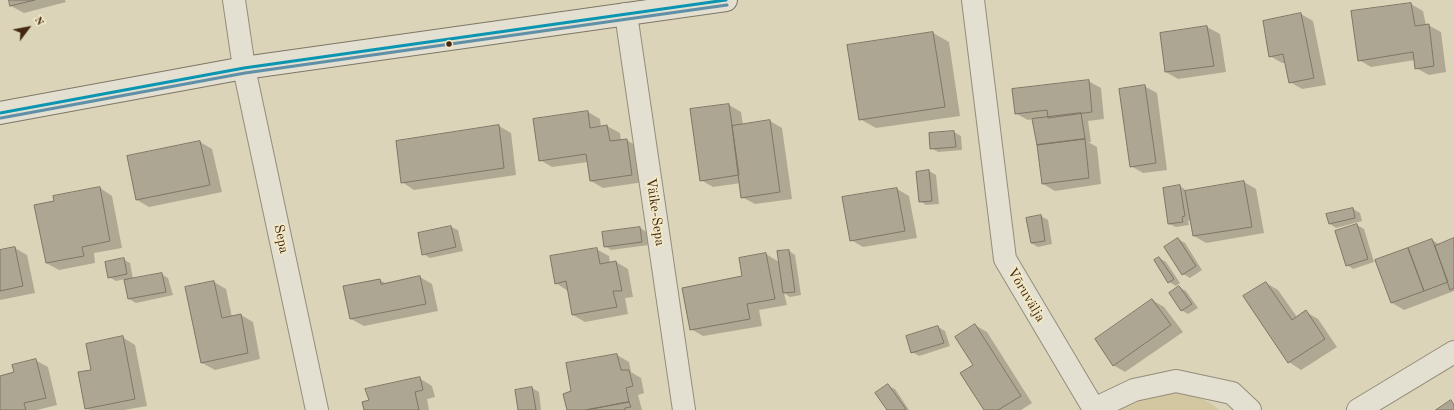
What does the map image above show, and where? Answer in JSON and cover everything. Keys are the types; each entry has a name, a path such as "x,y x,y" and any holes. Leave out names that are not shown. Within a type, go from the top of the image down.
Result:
{"street":[{"name":"Sepa","path":"234,0 244,68 317,410"},
{"path":"0,113 244,68 726,0"},
{"name":"Võruvälja","path":"973,0 1005,259 1094,409 1134,390 1176,381 1232,393 1250,410"},
{"name":"Väike-Sepa","path":"626,14 684,410"},
{"path":"1358,410 1454,352"}],"shaded area":[{"path":"1166,393 1187,395 1201,399 1219,410 1106,410"}],"building":[{"path":"9,0 35,0 10,6"},
{"path":"1411,3 1415,26 1429,24 1434,66 1415,69 1413,52 1358,61 1351,11"},
{"path":"1301,13 1314,78 1289,83 1283,54 1269,57 1263,21"},
{"path":"1207,26 1214,66 1165,72 1160,33"},
{"path":"933,32 945,107 859,120 847,45"},
{"path":"1089,80 1092,112 1048,118 1047,110 1015,114 1012,89"},
{"path":"1145,85 1156,163 1130,167 1119,89"},
{"path":"729,104 739,175 700,181 690,109"},
{"path":"588,111 590,128 607,125 610,141 627,139 632,175 590,181 586,154 539,161 533,119"},
{"path":"1081,113 1085,139 1037,145 1032,119"},
{"path":"770,120 780,192 741,198 732,126"},
{"path":"499,125 504,168 401,183 396,141"},
{"path":"954,131 956,147 930,149 929,133"},
{"path":"1085,139 1089,178 1042,184 1037,145"},
{"path":"200,141 210,185 136,200 127,156"},
{"path":"929,170 932,201 919,202 916,172"},
{"path":"1244,181 1252,227 1193,236 1185,191"},
{"path":"1180,185 1185,216 1182,217 1183,222 1168,224 1163,188"},
{"path":"100,187 110,241 82,247 84,256 46,263 34,205 54,201 53,196"},
{"path":"897,188 905,231 850,241 842,197"},
{"path":"1353,208 1355,218 1329,224 1326,214"},
{"path":"1041,215 1045,241 1031,243 1026,218"},
{"path":"1357,224 1368,259 1346,266 1335,231"},
{"path":"451,226 456,247 422,255 418,233"},
{"path":"640,227 642,242 604,247 602,232"},
{"path":"1178,238 1196,266 1182,275 1164,247"},
{"path":"1454,238 1454,288 1450,290 1435,246"},
{"path":"1432,239 1448,282 1424,291 1408,248"},
{"path":"15,247 23,286 0,291 0,250"},
{"path":"597,248 600,264 616,261 622,291 613,291 617,307 572,315 566,281 555,284 550,256"},
{"path":"1408,248 1424,291 1391,303 1375,260"},
{"path":"789,250 795,292 783,293 777,251"},
{"path":"766,253 775,299 747,304 750,319 690,330 682,288 742,276 739,258"},
{"path":"1159,257 1174,279 1168,283 1154,260"},
{"path":"124,258 127,274 108,278 105,262"},
{"path":"162,273 166,292 128,299 124,280"},
{"path":"420,276 426,304 350,319 343,286 380,279 381,284"},
{"path":"214,281 222,318 241,314 248,353 201,363 185,287"},
{"path":"1266,282 1292,320 1306,310 1325,339 1288,363 1243,296"},
{"path":"1179,286 1192,304 1181,311 1169,293"},
{"path":"1152,299 1171,325 1113,366 1095,339"},
{"path":"975,324 1021,396 998,410 984,410 960,373 973,365 955,337"},
{"path":"938,326 944,343 911,353 906,336"},
{"path":"123,336 135,399 85,409 78,372 91,370 86,344"},
{"path":"617,354 621,370 629,370 633,386 626,388 629,402 586,410 567,410 563,394 571,391 566,363"},
{"path":"36,359 46,398 24,403 26,410 0,410 0,376 14,372 12,365"},
{"path":"420,377 423,390 415,392 419,410 364,410 362,402 369,400 365,389"},
{"path":"888,384 906,409 887,410 875,393"},
{"path":"532,387 536,410 518,410 515,390"},
{"path":"1451,400 1454,405 1454,410 1436,410"},
{"path":"629,402 631,407 625,408 625,410 586,410"}],"transit line":[{"path":"0,113 244,68 726,0"},
{"path":"1,118 245,73 727,5"}]}
